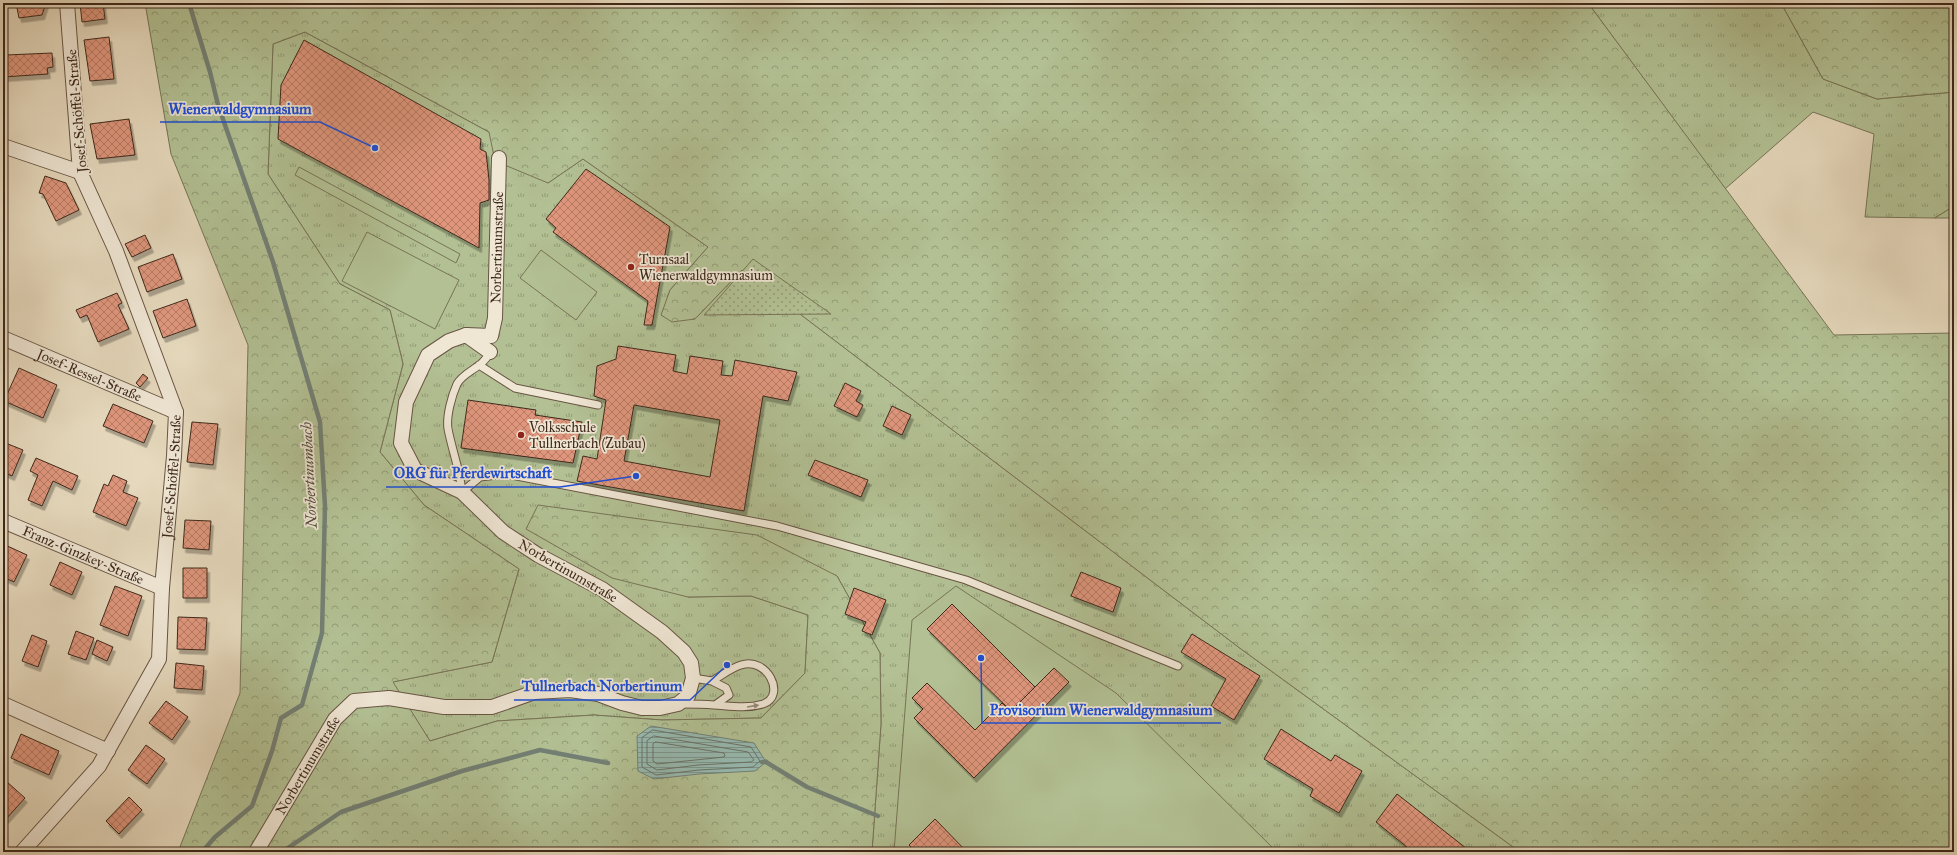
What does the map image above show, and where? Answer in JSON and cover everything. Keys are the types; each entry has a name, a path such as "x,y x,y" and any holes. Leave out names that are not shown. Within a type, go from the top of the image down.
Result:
{"street":[{"name":"Josef-Schöffel-Straße","path":"22,852 99,766 159,659 162,588 174,456 176,412 116,251 80,172 67,3"},
{"path":"3,146 80,172"},
{"name":"Norbertinumstraße","path":"499,158 495,318 490,336 466,335 449,340 428,355 406,402 401,443 415,470 462,492 503,532 538,555 602,589 662,632 684,652 691,663 693,678"},
{"path":"466,335 490,352"},
{"name":"Josef-Ressel-Straße","path":"3,338 176,412"},
{"name":"Franz-Ginzkey-Straße","path":"3,521 162,588"},
{"path":"678,704 688,696 693,678"},
{"name":"Norbertinumstraße","path":"256,852 335,719 354,701 390,698 444,707 492,707 534,692 570,690 598,694 622,703 642,708 660,708 678,704"},
{"path":"3,704 108,750"}],"lane":[{"path":"462,492 457,460 448,427 450,405 458,382 486,360 490,352"},
{"path":"479,365 515,388 598,405"},
{"path":"462,492 480,477 506,474 778,526 966,580 1178,666"},
{"path":"678,704 739,707 764,704 772,695 774,686 771,675 760,666 751,664 742,664 712,681"},
{"path":"693,678 712,681 726,688 729,695 714,705"}],"green space":[{"path":"145,3 1588,3 1834,335 1954,333 1954,852 1520,852 1241,649 742,270 695,319 672,322 661,315 670,290 708,247 583,159 548,183 495,161 489,132 305,32 273,44 268,174 340,284 390,310 403,364 380,452 424,505 519,569 492,662 393,682 430,741 497,721 594,715 662,720 761,718 805,673 808,615 751,596 688,597 612,578 526,529 538,505 757,535 837,576 880,653 881,724 872,852 178,852 240,693 248,345 171,154"},
{"path":"1588,3 1781,3 1823,79 1877,99 1954,92 1954,206 1935,218 1865,217 1874,134 1813,112 1725,189"},
{"path":"1781,3 1954,3 1954,92 1877,99 1823,79"},
{"path":"305,32 489,132 548,183 583,159 708,247 670,290 662,315 695,319 742,270 1241,649 1520,852 872,852 881,724 880,653 837,576 688,597 751,596 808,615 805,673 761,718 662,720 594,715 497,721 430,741 392,682 492,662 519,569 424,505 380,452 403,364 390,310 340,284 268,174 273,44"},
{"path":"299,167 460,254 456,263 295,175"},
{"path":"1954,206 1954,218 1935,218"},
{"path":"367,232 459,280 435,329 342,281"},
{"path":"541,250 597,292 576,320 520,278"},
{"path":"753,259 831,314 704,315"},
{"path":"956,586 1116,693 1277,852 894,852 912,620"}],"water":[{"path":"651,726 754,743 766,762 755,771 699,774 654,779 638,771 637,736"}],"building":[{"path":"16,3 46,3 42,15 19,18"},
{"path":"80,3 103,3 105,19 82,22"},
{"path":"109,37 114,79 90,81 84,40"},
{"path":"304,40 481,139 480,149 486,152 489,180 489,200 480,203 479,248 278,139 281,85"},
{"path":"52,53 53,67 47,68 48,74 3,77 3,64 6,55"},
{"path":"129,119 135,155 97,159 90,124"},
{"name":"Turnsaal Wienerwaldgymnasium","path":"586,169 670,227 652,325 644,325 648,301 553,232 556,228 546,219"},
{"path":"45,176 66,183 79,210 56,221 43,194 39,193"},
{"path":"145,235 151,248 132,257 125,244"},
{"path":"173,254 182,279 147,292 138,267"},
{"path":"117,293 122,303 118,305 129,329 98,342 87,315 80,318 76,310"},
{"path":"187,299 196,326 163,338 153,311"},
{"path":"618,346 676,355 673,371 687,374 690,356 723,361 721,375 732,376 735,360 797,372 788,401 763,396 744,511 577,481 583,456 597,459 606,400 594,396 597,366 616,359","holes":["634,405 720,420 710,477 624,461"]},
{"path":"19,368 57,385 43,418 4,401"},
{"path":"143,374 148,378 140,387 136,383"},
{"path":"845,383 861,391 856,401 863,405 857,417 834,406"},
{"name":"Volksschule Tullnerbach (Zubau)","path":"468,400 536,410 535,415 582,422 573,463 461,448"},
{"path":"113,404 153,421 144,443 103,426"},
{"path":"892,406 911,415 902,435 883,426"},
{"path":"192,422 218,424 213,465 187,462"},
{"path":"3,442 23,450 12,476 3,472"},
{"path":"36,458 78,476 72,490 53,481 42,506 28,500 38,475 30,471"},
{"path":"815,460 868,480 861,497 808,475"},
{"path":"113,475 127,481 123,492 138,498 126,526 93,512 104,484 108,486"},
{"path":"185,520 211,521 209,550 183,548"},
{"path":"3,544 27,555 14,582 3,577"},
{"path":"60,562 82,572 72,595 50,585"},
{"path":"183,568 207,568 207,598 183,598"},
{"path":"1081,572 1121,588 1113,612 1071,596"},
{"path":"115,586 142,596 128,636 100,625"},
{"path":"854,588 886,600 872,635 862,631 866,622 845,614"},
{"path":"952,604 1035,687 1011,711 927,629"},
{"path":"178,617 207,618 205,650 177,649"},
{"path":"76,631 94,638 86,660 68,654"},
{"path":"1192,634 1260,676 1234,720 1211,706 1226,679 1181,652"},
{"path":"32,635 47,641 38,667 22,661"},
{"path":"97,640 113,647 107,661 92,654"},
{"path":"176,663 204,666 202,690 174,688"},
{"path":"1054,668 1069,682 974,778 914,718 923,709 912,698 927,683 975,730 1002,703 1011,711"},
{"path":"166,701 188,717 172,740 149,723"},
{"path":"1281,729 1331,761 1335,755 1362,771 1339,813 1310,796 1313,789 1264,759"},
{"path":"21,734 59,751 49,775 11,758"},
{"path":"146,745 165,759 147,784 128,770"},
{"path":"6,781 25,798 6,819 3,816 3,785"},
{"path":"1397,794 1471,852 1413,852 1376,822"},
{"path":"129,797 142,810 119,834 106,821"},
{"path":"935,819 967,852 916,852 909,845"}],"waterway":[{"name":"Norbertinumbach","path":"189,3 210,72 218,105 273,262 320,422 325,506 322,633 302,705 281,718 272,751 252,806 215,837 202,852"},
{"path":"282,852 341,812 462,771 540,750 608,763"},
{"path":"762,762 766,762 807,787 878,816"}],"place":[{"name":"Wienerwaldgymnasium","path":"375,148"},
{"name":"Turnsaal Wienerwaldgymnasium","path":"631,267"},
{"name":"Volksschule Tullnerbach (Zubau)","path":"521,435"},
{"name":"ORG für Pferdewirtschaft","path":"636,476"},
{"name":"Provisorium Wienerwaldgymnasium","path":"981,658"},
{"name":"Tullnerbach Norbertinum","path":"727,665"}]}
